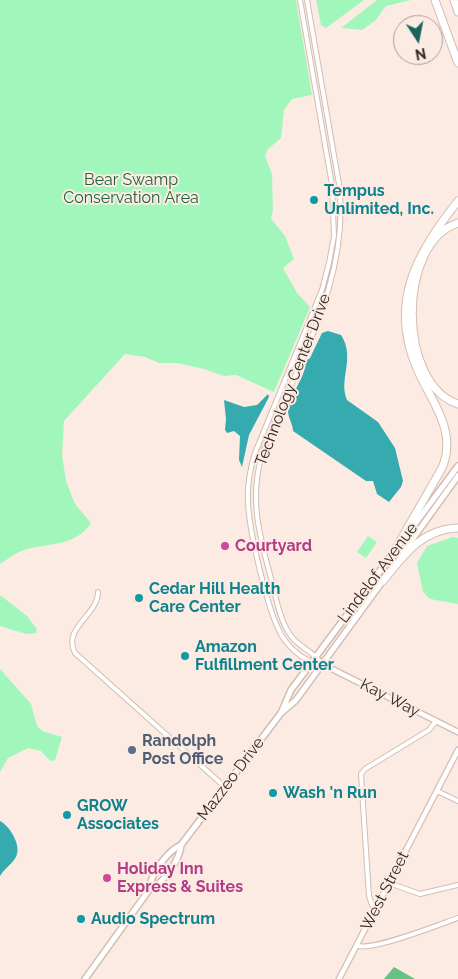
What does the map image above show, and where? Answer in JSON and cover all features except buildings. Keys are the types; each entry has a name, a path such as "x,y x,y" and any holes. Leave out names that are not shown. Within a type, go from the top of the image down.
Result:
{"highway":[{"path":"435,0 458,63"},
{"path":"454,0 458,12"},
{"path":"392,555 441,470 448,452 446,430 412,352 406,310 412,276 421,252 458,202"},
{"path":"458,223 440,233 426,255 415,286 412,319 417,351 426,374 438,392 458,404"},
{"path":"383,581 409,550 421,539 444,530 458,528"}],"main road":[{"name":"Lindelof Avenue","path":"298,681 458,466"},
{"name":"Lindelof Avenue","path":"308,684 458,476"},
{"name":"Mazzeo Drive","path":"281,713 287,698 298,681"},
{"name":"Mazzeo Drive","path":"85,979 149,890 151,880 165,860 173,850 181,845 281,713 290,706 308,684"},
{"name":"Mazzeo Drive","path":"149,890 156,887 178,857 181,845"}],"street":[{"name":"Technology Center Drive","path":"300,0 332,185 334,212 333,244 322,290 255,453 249,475 248,501 253,540 279,630 292,648 312,662 322,664"},
{"name":"Technology Center Drive","path":"307,0 340,184 342,210 340,245 328,292 262,455 256,476 255,501 260,538 285,627 297,643 316,656 322,664"},
{"path":"98,592 96,604 73,635 72,645 75,653 225,787"},
{"name":"Kay Way","path":"322,664 458,732"},
{"path":"376,908 371,903 369,896 361,774 365,769 429,730 436,721"},
{"name":"West Street","path":"339,979 358,946 458,750"},
{"path":"437,791 458,801"},
{"path":"389,883 420,894 458,885"},
{"path":"358,946 364,947 380,943 458,918"}],"green space":[{"name":"Bear Swamp Conservation Area","path":"0,0 296,0 312,95 292,99 284,110 281,138 268,149 265,156 272,174 273,210 271,219 285,236 294,259 283,268 297,293 310,307 274,392 236,375 224,376 177,363 159,363 145,357 125,354 64,421 62,455 66,481 75,504 91,523 85,531 69,540 24,550 0,564"},
{"path":"316,0 364,0 326,28 321,25"},
{"path":"377,0 411,0 386,6 375,21 362,30 341,28"},
{"path":"368,536 377,542 366,558 357,552"},
{"path":"453,537 458,538 458,604 430,599 423,592 417,563 427,546"},
{"path":"0,595 27,616 37,629 36,633 26,634 0,626"},
{"path":"0,669 31,704 37,726 42,731 62,737 55,760 50,761 41,751 28,748 8,758 0,772"},
{"path":"394,967 415,979 384,979"}],"water":[{"path":"328,331 341,335 345,344 347,360 344,384 347,400 378,422 395,448 403,481 401,487 389,502 377,494 373,481 366,481 293,431 288,414 289,404 303,374 306,361 310,358 322,333"},
{"path":"268,394 269,397 249,435 242,467 239,460 240,436 234,431 227,433 225,430 224,400 244,407 257,405"},
{"path":"0,821 8,827 14,837 17,852 14,860 0,876"}],"place":[{"name":"Tempus Unlimited, Inc.","path":"314,200"},
{"name":"Courtyard","path":"225,546"},
{"name":"Cedar Hill Health Care Center","path":"139,598"},
{"name":"Amazon Fulfillment Center","path":"185,656"},
{"name":"Randolph Post Office","path":"132,750"},
{"name":"Wash 'n Run","path":"273,793"},
{"name":"GROW Associates","path":"67,815"},
{"name":"Holiday Inn Express & Suites","path":"107,878"},
{"name":"Audio Spectrum","path":"81,919"}]}
